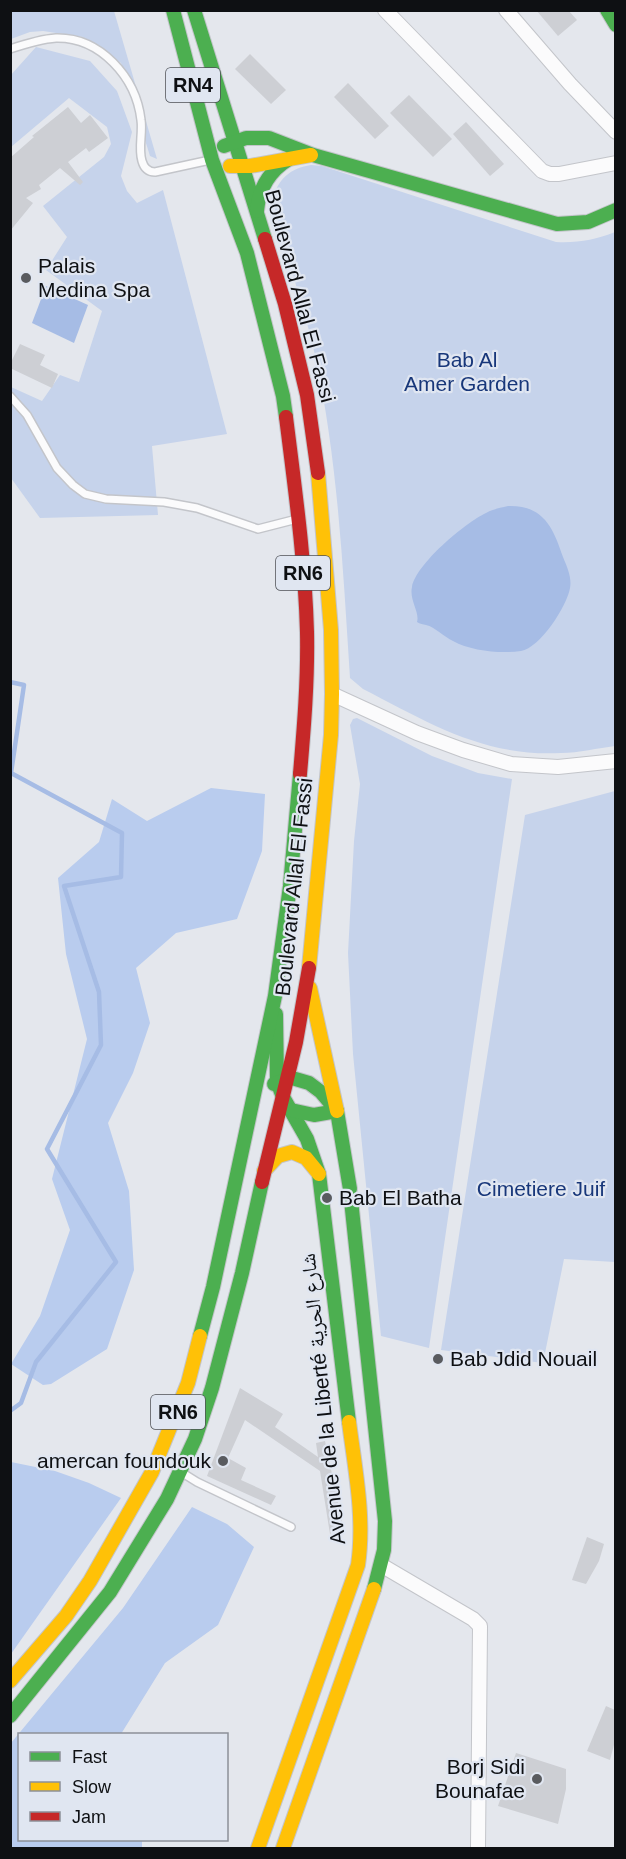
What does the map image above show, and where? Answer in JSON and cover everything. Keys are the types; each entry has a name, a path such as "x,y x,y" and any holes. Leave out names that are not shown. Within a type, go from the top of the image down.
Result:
{"main road":[{"name":"Boulevard Allal El Fassi","path":"10,1681 66,1616 90,1581 145,1485 174,1422 191,1374 213,1287 275,996 290,886 305,709 307,634 299,519 283,396 247,253 212,160 172,10"},
{"name":"Boulevard Allal El Fassi","path":"10,1716 110,1592 167,1499 195,1439 212,1388 242,1273 283,1097 282,1080 308,979 331,735 332,694 321,491 307,395 285,304 194,10"},
{"path":"607,10 615,25"},
{"path":"313,155 242,167 231,167 212,160 225,145 245,136 275,140 313,155 557,224 587,223 608,216 615,210"},
{"path":"257,215 261,191 267,179 283,163 293,157"},
{"path":"284,1848 381,1566 385,1521 351,1195 337,1111 308,979"},
{"path":"275,996 282,1080"},
{"path":"251,1103 282,1080 298,1079 309,1083 321,1092 337,1111"},
{"name":"Avenue de la Liberté شارع الحرية","path":"258,1848 355,1573 361,1546 361,1517 319,1174 310,1146 283,1097"},
{"path":"291,1110 314,1115 337,1111"},
{"path":"264,1171 280,1155 294,1151 306,1157 319,1174"},
{"path":"145,1485 167,1499"}],"street":[{"path":"384,10 542,171 559,174 615,163"},
{"path":"506,10 615,132"},
{"path":"332,694 417,733 510,764 558,767 615,761"},
{"path":"381,1566 474,1619 480,1626 478,1848"}],"lane":[{"path":"10,49 54,38 90,44 114,62 130,84 141,119 141,160 144,168 155,172 212,160"},
{"path":"10,396 27,415 57,468 72,485 85,494 106,500 164,502 197,508 258,529 299,519"},
{"path":"180,1472 291,1527"}],"green space":[{"path":"11,11 114,11 157,159 150,156 121,63 83,37 43,31 30,32 11,39"},
{"path":"36,47 90,61 117,91 132,132 121,176 127,191 137,203 163,190 227,434 152,446 158,515 40,518 11,478 11,387 42,401 60,375 79,382 102,311 46,270 67,237 43,206 104,157 111,144 107,127 69,98 11,147 10,76"},
{"name":"Bab Al Amer Garden","path":"311,165 322,166 556,242 586,240 615,232 615,746 568,753 533,753 482,743 411,714 363,689 350,678 338,516 323,395 310,335 273,200 278,186 286,176 297,169"},
{"path":"357,718 432,756 478,773 512,779 429,1348 381,1336 353,1054 348,953 354,841 360,784 350,725 353,719"},
{"name":"Cimetiere Juif","path":"615,791 615,1262 564,1259 543,1363 441,1350 525,815"}],"shaded area":[{"path":"46,286 88,305 74,343 32,323"},
{"path":"508,506 530,509 545,520 551,528 568,568 570,588 568,596 552,625 528,648 521,651 504,652 486,651 460,644 433,628 417,622 411,592 415,578 422,567 443,545 477,518"},
{"path":"211,788 265,794 262,851 237,919 176,933 136,968 150,1023 133,1073 108,1123 129,1191 134,1270 107,1349 51,1384 43,1385 11,1364 40,1316 70,1230 52,1179 87,1039 66,954 58,878 99,842 112,799 147,821"},
{"path":"11,1462 55,1471 121,1498 11,1654"},
{"path":"192,1507 227,1524 254,1547 218,1625 165,1663 122,1733 19,1733 123,1608"},
{"path":"18,1735 18,1841 142,1841 142,1848 11,1848 11,1743"}],"building":[{"path":"536,10 568,10 577,20 558,36"},
{"path":"250,54 286,90 271,104 235,69"},
{"path":"348,83 389,126 375,139 334,97"},
{"path":"409,95 452,139 433,157 390,113"},
{"path":"68,107 81,123 90,115 108,138 89,152 86,148 68,162 83,182 80,185 60,168 39,185 41,189 26,198 33,203 10,231 10,158 34,137 32,136"},
{"path":"466,122 504,164 490,176 453,134"},
{"path":"20,344 45,355 40,365 58,374 52,388 10,368"},
{"name":"amercan foundouk","path":"240,1388 283,1414 275,1427 318,1457 316,1443 325,1441 343,1526 330,1534 320,1471 245,1420 228,1458 246,1468 241,1480 276,1496 271,1505 207,1476"},
{"path":"587,1537 604,1544 599,1561 586,1584 572,1580"},
{"path":"606,1706 615,1710 615,1741 610,1760 587,1751"},
{"name":"Borj Sidi Bounafae","path":"516,1753 566,1769 566,1789 558,1824 498,1806"}],"waterway":[{"path":"10,682 24,685 11,773 122,833 121,877 64,886 99,992 101,1045 47,1149 116,1262 36,1362 21,1403 10,1411"}],"traffic: fast":[{"path":"173,10 212,160 247,253 283,396 286,417"},
{"path":"194,10 265,239"},
{"path":"607,10 616,25"},
{"path":"224,146 246,138 269,138 313,155 557,224 588,222 616,210"},
{"path":"257,211 266,181 289,159"},
{"path":"200,1336 213,1287 275,996 290,886 300,774"},
{"path":"276,1014 277,1082 307,1139 319,1174 349,1422"},
{"path":"274,1084 292,1078 309,1083 321,1092 337,1111 350,1189"},
{"path":"291,1110 314,1115 337,1111"},
{"path":"10,1716 110,1592 167,1499 195,1439 212,1388 242,1273 262,1182"},
{"path":"351,1200 385,1521 384,1550 374,1589"}],"traffic: slow":[{"path":"230,166 250,166 311,155"},
{"path":"309,968 331,735 332,694 331,630 318,473"},
{"path":"310,988 337,1111"},
{"path":"264,1171 278,1156 292,1152 306,1158 319,1174"},
{"path":"10,1681 66,1616 90,1581 152,1472 188,1383 200,1336"},
{"path":"258,1848 358,1565 360,1511 349,1422"},
{"path":"283,1848 374,1589"}],"traffic: jam":[{"path":"265,239 285,304 307,395 318,473"},
{"path":"286,417 306,605 306,685 300,774"},
{"path":"262,1182 296,1042 309,968"}],"place":[{"name":"Palais Medina Spa","path":"26,278"},
{"name":"Bab El Batha","path":"327,1198"},
{"name":"Bab Jdid Nouail","path":"438,1359"},
{"name":"amercan foundouk","path":"223,1461"},
{"name":"Borj Sidi Bounafae","path":"537,1779"}]}
